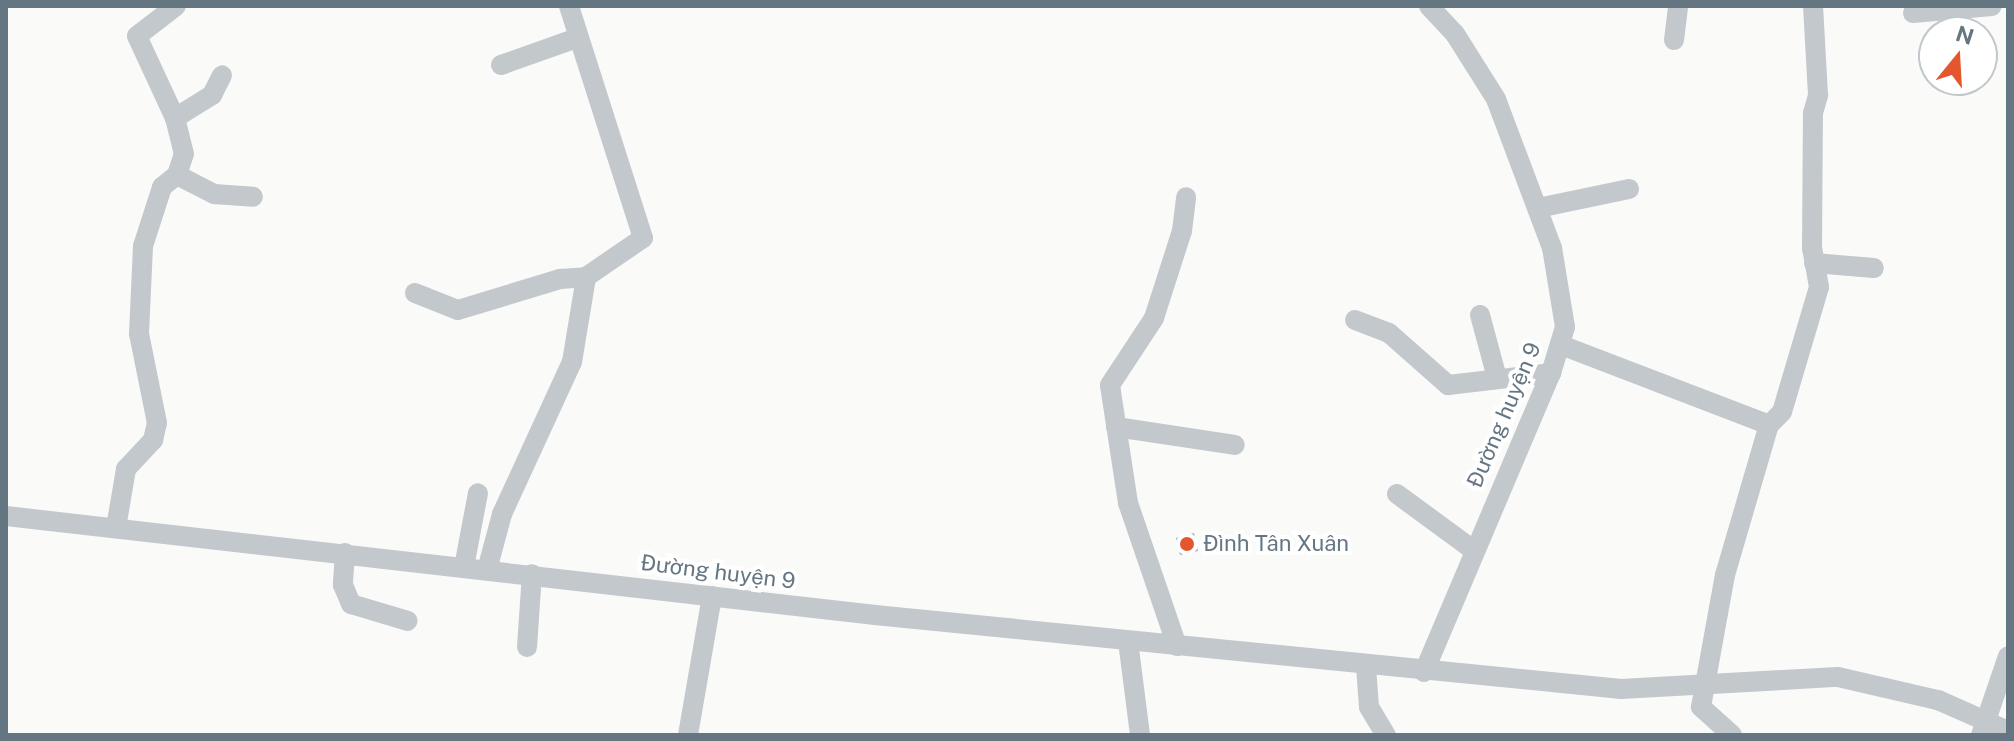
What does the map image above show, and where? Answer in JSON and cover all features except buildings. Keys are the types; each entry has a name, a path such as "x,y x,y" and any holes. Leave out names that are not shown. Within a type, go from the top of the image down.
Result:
{"street":[{"path":"116,528 126,469 153,440 157,423 139,334 143,246 162,187 177,175 184,154 175,118 137,36 176,6"},
{"path":"415,293 458,310 560,279 586,277 640,243 643,228 577,38 569,6"},
{"name":"Đường huyện 9","path":"1424,672 1472,549 1561,345 1561,287 1538,208 1496,99 1455,34 1429,6"},
{"path":"1674,40 1678,6"},
{"path":"1732,735 1703,714 1704,688 1725,575 1769,425 1782,412 1819,287 1814,263 1811,172 1818,95 1813,6"},
{"path":"1913,13 1992,6"},
{"path":"501,65 577,38"},
{"path":"175,118 212,95 222,75"},
{"path":"177,175 214,194 253,197"},
{"path":"1538,208 1629,189"},
{"path":"1177,646 1128,503 1110,379 1154,318 1182,231 1186,197"},
{"path":"1814,263 1874,268"},
{"path":"487,570 502,514 572,362 586,277"},
{"path":"1480,315 1497,378"},
{"path":"1355,320 1389,333 1448,385 1551,373"},
{"path":"1561,345 1769,425"},
{"path":"1116,427 1235,445"},
{"path":"464,567 478,493"},
{"path":"1397,494 1472,549"},
{"name":"Đường huyện 9","path":"6,516 1424,672 1621,689 1704,688 1819,676 1857,679 1938,700 1984,728 2008,731"},
{"path":"345,553 343,585 351,604 408,621"},
{"path":"527,647 532,574"},
{"path":"688,735 712,596"},
{"path":"1128,641 1140,735"},
{"path":"1984,728 2008,656"},
{"path":"1366,666 1369,707 1386,735"}],"place":[{"name":"Đình Tân Xuân","path":"1187,544"}]}
